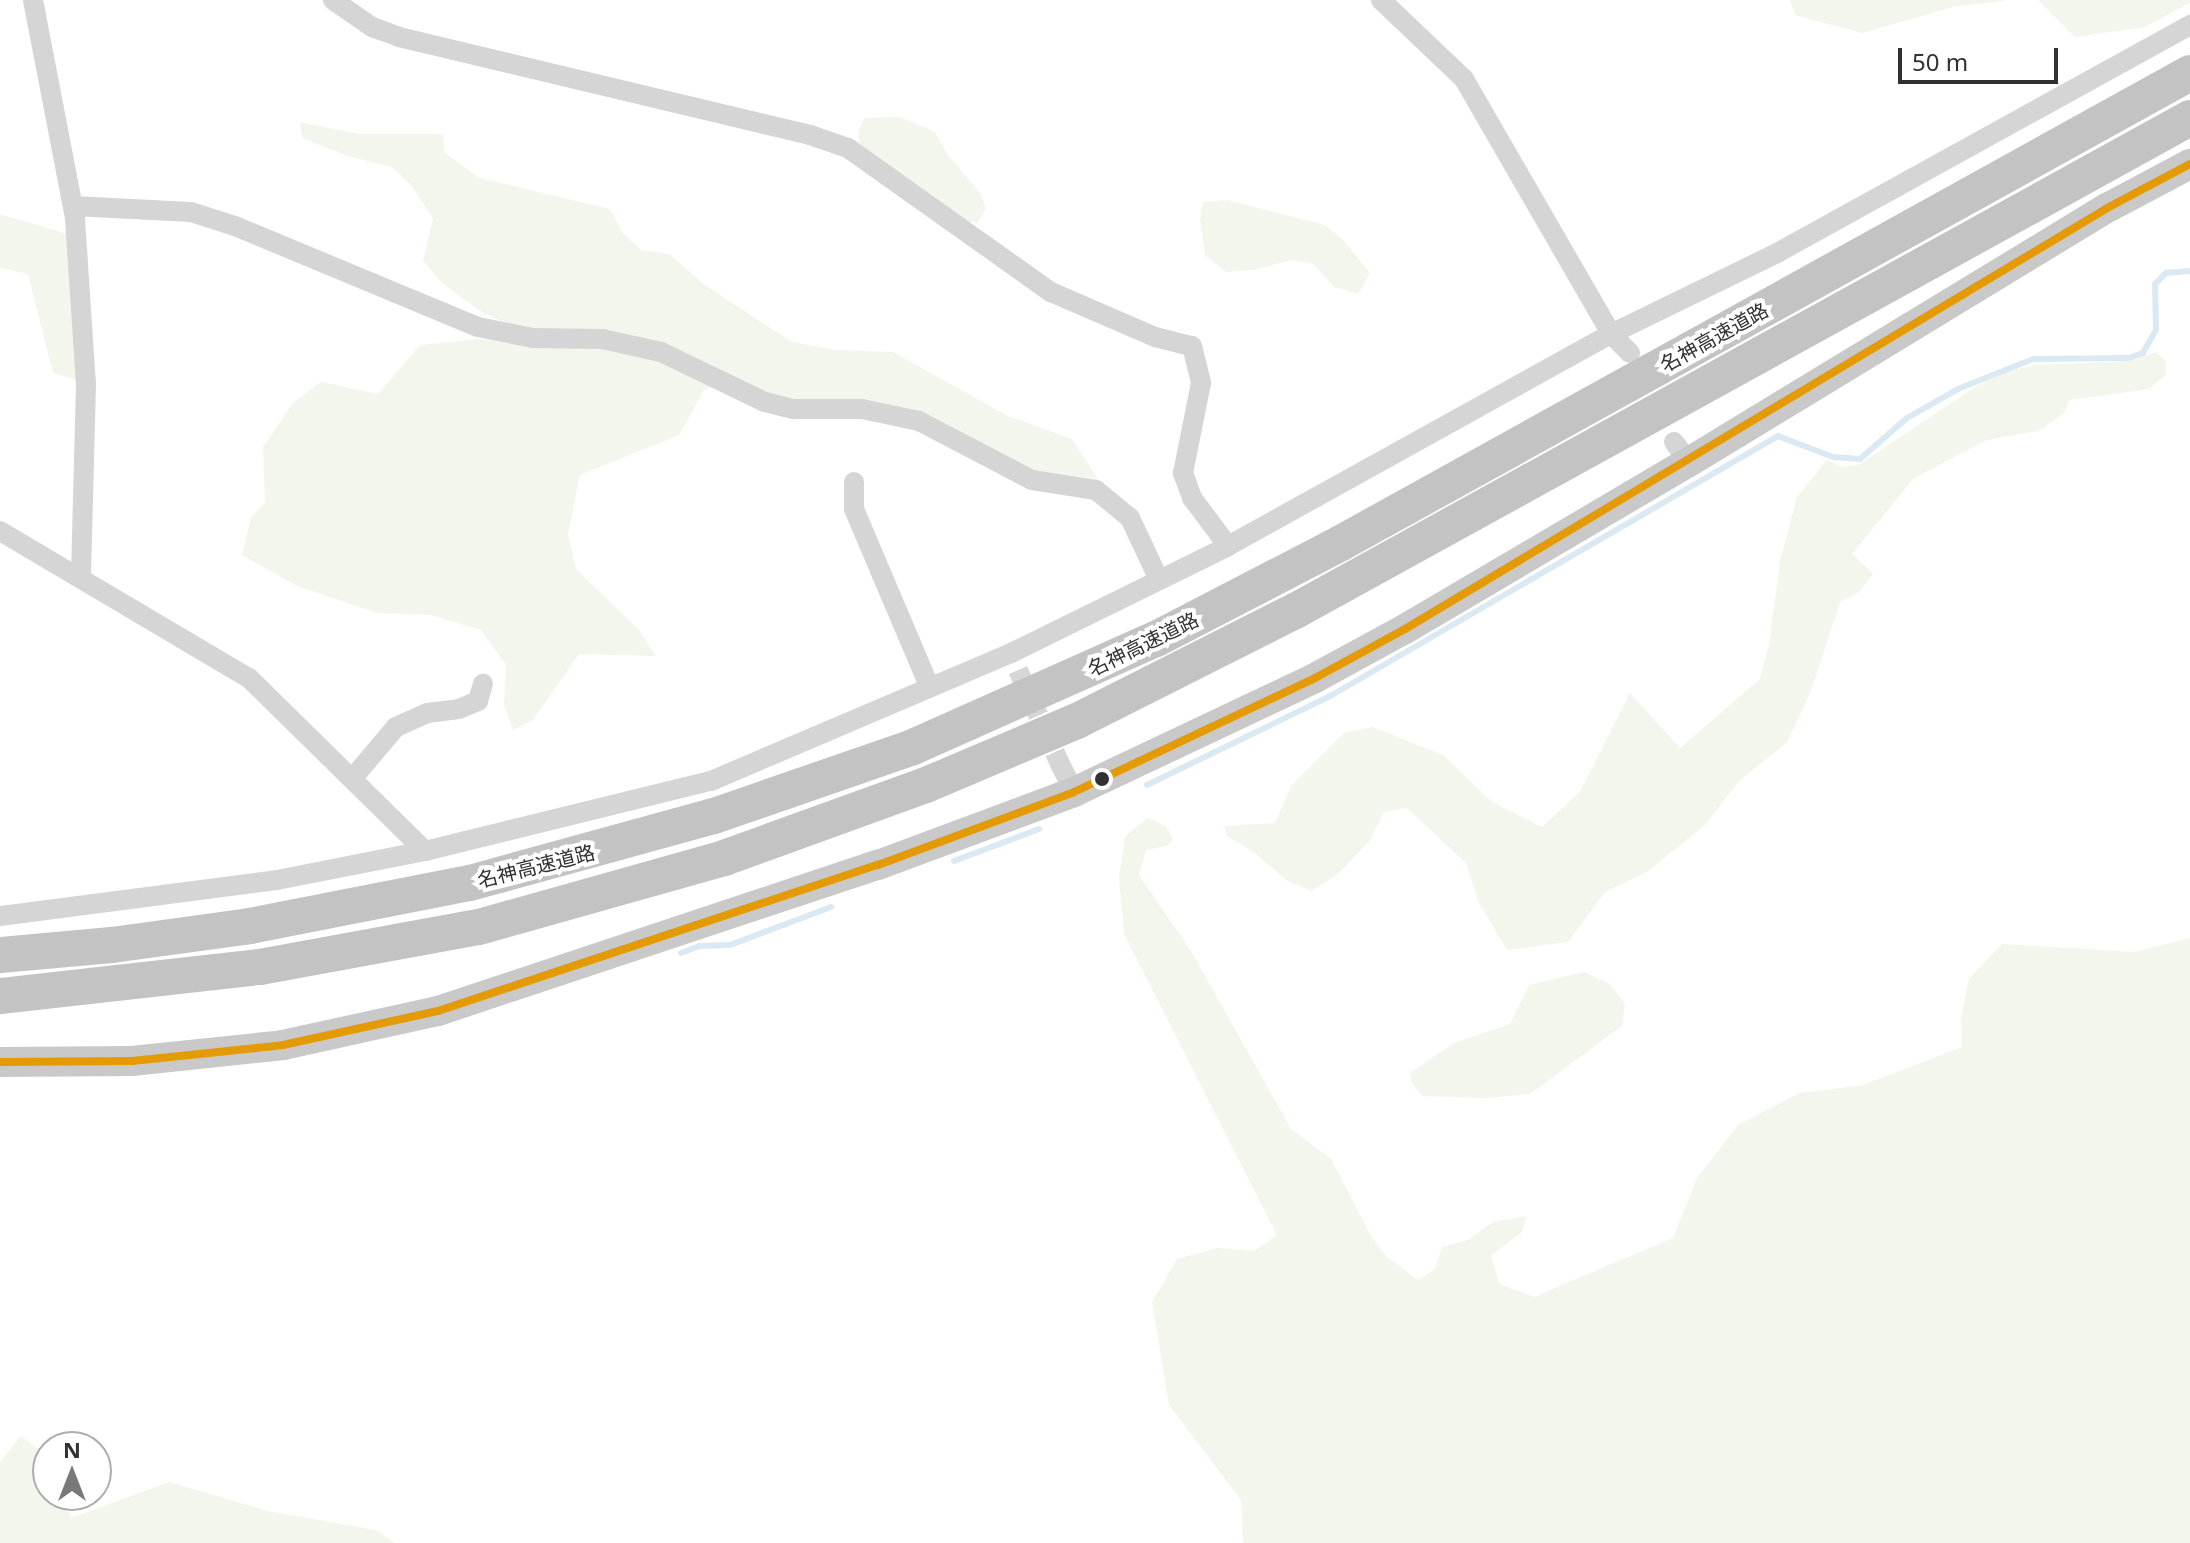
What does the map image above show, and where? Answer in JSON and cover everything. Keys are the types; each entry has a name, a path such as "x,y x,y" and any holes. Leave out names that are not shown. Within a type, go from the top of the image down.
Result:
{"highway":[{"name":"名神高速道路","path":"0,955 112,945 250,926 470,883 714,816 913,747 1156,639 1341,543 2190,73"},
{"name":"名神高速道路","path":"0,996 260,967 479,927 724,858 912,791 1077,721 1297,610 2190,118"}],"main road":[{"path":"0,1062 132,1061 283,1045 438,1011 863,870 1067,779 1328,671 1681,452 2109,207 2190,164"}],"street":[{"path":"33,0 73,206 86,384 81,578"},
{"path":"333,0 372,27 399,37 795,131 848,148 1051,292 1155,337 1192,346 1201,383 1183,473 1192,498 1228,546"},
{"path":"1381,0 1464,79 1611,334 1630,353"},
{"path":"0,916 277,880 425,851 711,781 930,688 1014,662 1611,334 1777,253 2190,25"},
{"path":"73,206 191,212 235,226 478,327 533,338 602,339 661,352 765,402 794,409 862,409 919,421 1032,480 1096,490 1130,518 1159,580"},
{"path":"854,482 854,509 930,688"},
{"path":"0,531 249,678 425,851"},
{"path":"352,779 396,727 427,713 459,709 478,701 483,684"}],"shaded area":[{"path":"1790,0 2008,0 1953,7 1862,33 1795,15"},
{"path":"2038,0 2190,0 2190,3 2145,27 2075,37"},
{"path":"900,117 935,132 947,154 981,194 986,209 977,223 951,218 918,185 860,146 858,132 865,118"},
{"path":"300,122 359,134 443,134 444,152 479,178 610,209 623,233 641,250 669,254 705,285 792,342 836,350 893,352 1008,416 1072,439 1103,487 1041,475 901,413 850,419 778,415 734,379 704,390 679,435 580,475 568,534 576,569 639,630 656,656 579,654 533,720 513,730 504,705 506,665 481,630 431,615 377,613 297,586 242,555 251,518 265,502 263,447 293,403 321,382 378,394 420,345 481,339 528,345 538,339 480,311 442,283 423,261 433,219 412,186 392,167 351,157 302,138"},
{"path":"1227,200 1325,225 1344,241 1370,273 1358,294 1334,287 1314,264 1292,260 1254,270 1226,272 1205,255 1200,219 1203,202"},
{"path":"0,214 71,235 77,380 53,373 28,274 0,268"},
{"path":"2156,352 2166,361 2166,375 2149,389 2069,400 2065,412 2039,431 1986,440 1913,479 1852,554 1873,574 1859,592 1840,602 1811,691 1787,742 1739,781 1705,825 1647,872 1605,892 1568,942 1507,950 1479,903 1466,863 1407,808 1384,812 1369,842 1337,875 1311,891 1286,880 1255,853 1227,836 1225,826 1275,823 1291,786 1344,733 1373,727 1443,755 1492,802 1542,827 1580,792 1630,693 1680,748 1760,679 1769,645 1780,561 1797,497 1827,460 1842,467 1860,464 1975,387 2008,371 2037,365 2130,361"},
{"path":"1148,818 1166,826 1173,839 1167,846 1146,850 1139,875 1191,951 1291,1129 1331,1159 1371,1236 1386,1256 1418,1280 1435,1269 1442,1247 1468,1240 1493,1222 1527,1216 1521,1233 1491,1255 1499,1284 1534,1297 1673,1238 1697,1178 1738,1125 1800,1093 1863,1085 1962,1047 1961,1018 1969,979 2002,944 2134,952 2190,938 2190,1543 1243,1543 1241,1500 1169,1405 1152,1302 1177,1259 1217,1248 1254,1251 1277,1235 1124,934 1119,877 1125,836"},
{"path":"1584,972 1610,984 1625,1004 1622,1026 1530,1094 1487,1098 1422,1096 1412,1083 1410,1073 1454,1043 1510,1024 1529,985"},
{"path":"21,1436 32,1444 32,1511 69,1511 71,1518 90,1511 112,1511 112,1503 169,1482 268,1511 376,1530 395,1543 0,1543 0,1462"}],"waterway":[{"path":"1147,785 1332,695 1778,436 1833,457 1860,459 1907,418 1958,389 2033,359 2129,358 2143,353 2156,330 2155,284 2166,273 2190,271"},
{"path":"954,861 1039,829"},
{"path":"681,953 699,946 730,945 831,907"}],"tunnel":[{"path":"1018,670 1061,766"}],"transit line":[{"path":"0,1062 132,1061 283,1045 438,1011 878,865 1074,792 1315,678 1405,629 2109,207 2190,164"}]}
